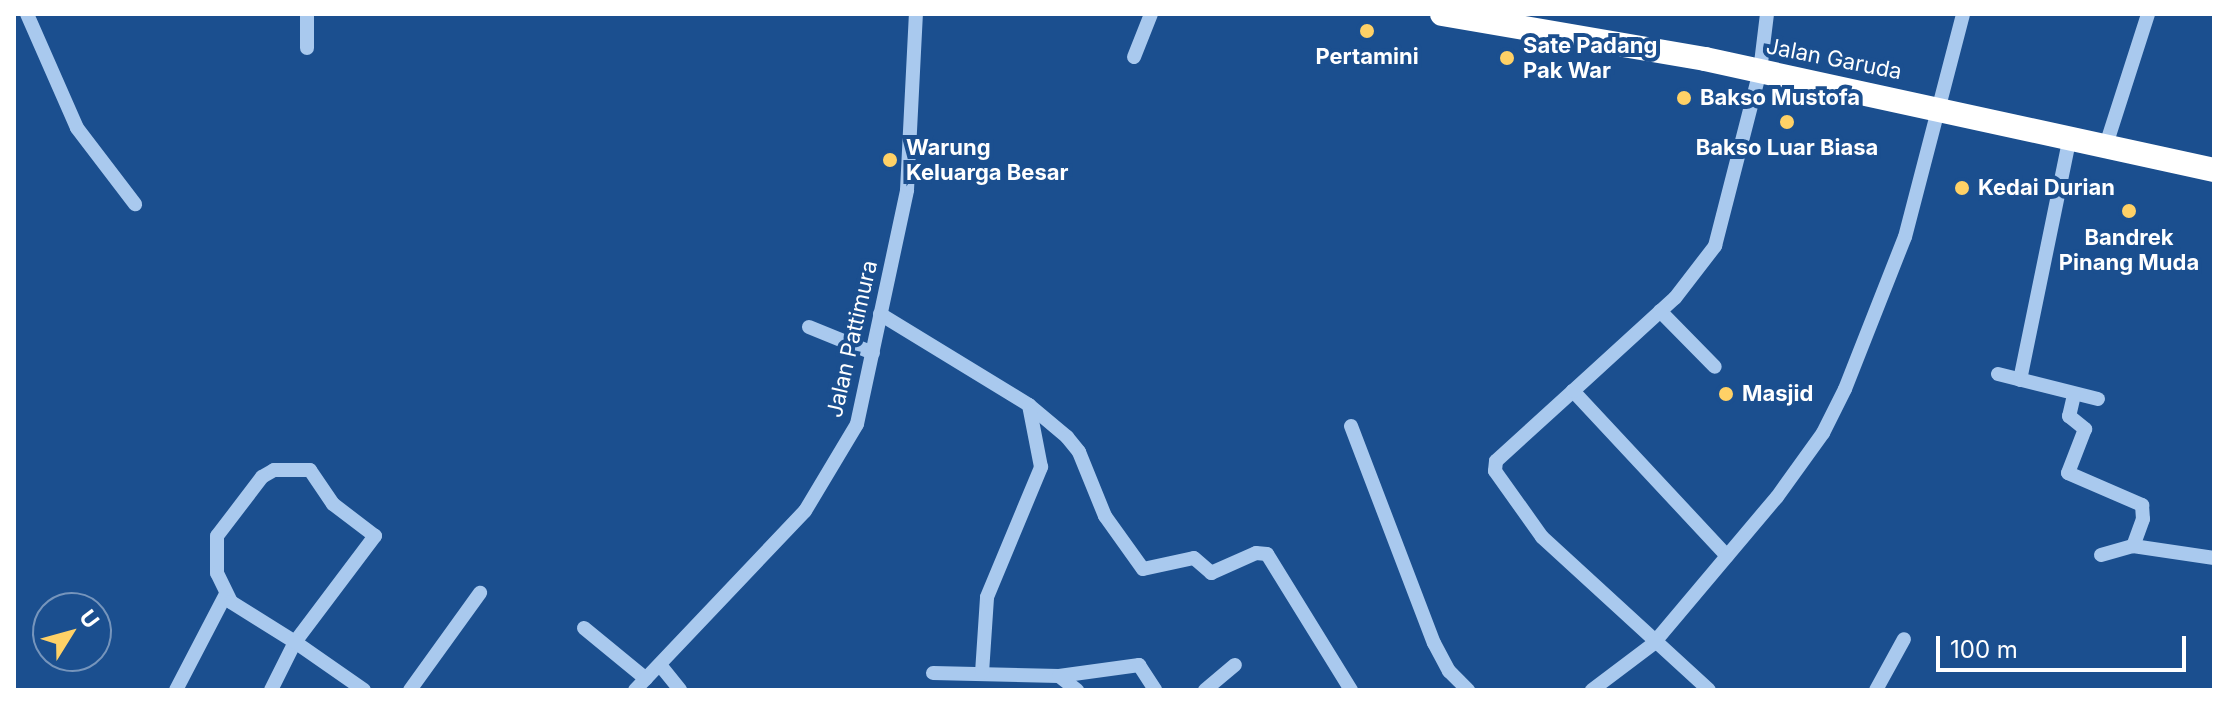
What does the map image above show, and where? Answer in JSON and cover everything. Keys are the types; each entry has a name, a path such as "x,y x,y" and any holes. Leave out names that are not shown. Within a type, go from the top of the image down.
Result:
{"highway":[{"name":"Jalan Garuda","path":"1442,14 1475,17 1760,71 1943,108 2214,170"}],"street":[{"path":"27,14 77,128 135,204"},
{"path":"307,14 307,48"},
{"name":"Jalan Pattimura","path":"640,685 823,487 857,424 907,190 916,14"},
{"path":"1134,57 1151,14"},
{"path":"1709,690 1653,644 1542,537 1494,468 1697,274 1715,246 1760,71 1767,14"},
{"path":"1592,690 1653,644 1811,454 1845,389 1905,237 1943,108 1963,14"},
{"path":"2106,145 2148,14"},
{"path":"2020,380 2070,137"},
{"path":"1660,311 1715,367"},
{"path":"880,314 1029,405 1074,444 1105,516 1139,566 1147,570 1194,558 1211,573 1266,553 1351,690"},
{"path":"809,327 873,353"},
{"path":"1998,374 2098,399"},
{"path":"1573,391 1727,556"},
{"path":"2074,395 2069,416 2085,429 2068,473 2142,505 2143,519 2133,546"},
{"path":"982,666 987,597 1041,467 1029,405"},
{"path":"1351,426 1434,643 1449,671 1468,690"},
{"path":"179,689 225,596 214,554 217,536 269,472 315,473 333,504 375,536 295,642 271,690"},
{"path":"2101,555 2133,546 2214,558"},
{"path":"410,690 480,593"},
{"path":"225,596 364,690"},
{"path":"584,628 640,685"},
{"path":"1876,690 1904,639"},
{"path":"660,665 680,690"},
{"path":"933,673 982,666 1059,676 1139,665 1155,690"},
{"path":"1205,690 1235,665"},
{"path":"1059,676 1077,690"}],"place":[{"name":"Pertamini","path":"1367,31"},
{"name":"Sate Padang Pak War","path":"1507,58"},
{"name":"Bakso Mustofa","path":"1684,98"},
{"name":"Bakso Luar Biasa","path":"1787,122"},
{"name":"Warung Keluarga Besar","path":"890,160"},
{"name":"Kedai Durian","path":"1962,188"},
{"name":"Bandrek Pinang Muda","path":"2129,211"},
{"name":"Masjid","path":"1726,394"}]}
